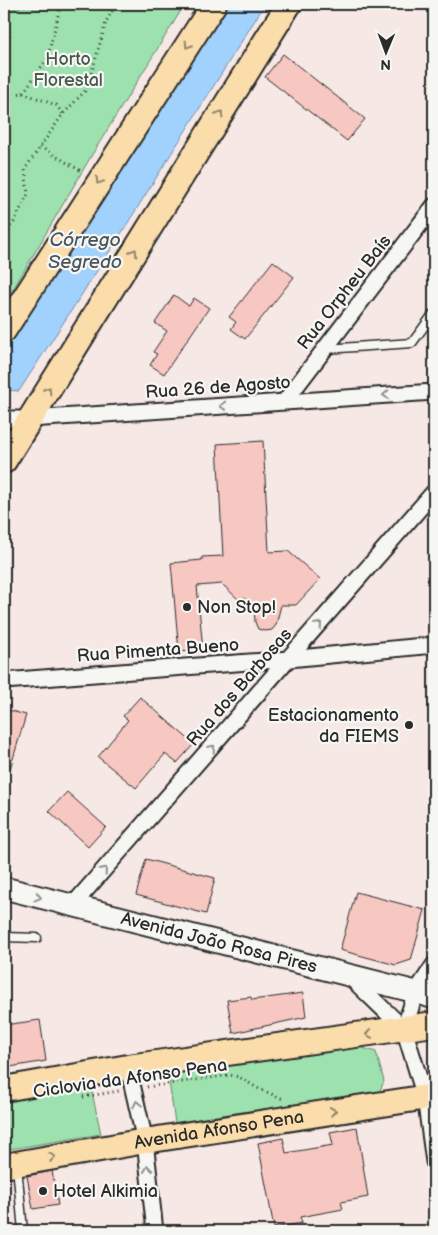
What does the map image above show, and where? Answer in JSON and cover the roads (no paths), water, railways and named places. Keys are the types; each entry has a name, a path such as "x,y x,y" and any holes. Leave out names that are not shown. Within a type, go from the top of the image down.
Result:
{"main road":[{"path":"4,330 98,181 214,4"},
{"path":"4,462 289,4"},
{"path":"4,1088 131,1078 434,1024"},
{"name":"Avenida Afonso Pena","path":"10,1165 145,1141 429,1096"}],"street":[{"name":"Rua Orpheu Baís","path":"285,401 434,206"},
{"name":"Rua 26 de Agosto","path":"5,419 30,419 434,392"},
{"name":"Rua dos Barbosas","path":"72,906 434,492"},
{"name":"Rua Pimenta Bueno","path":"4,681 289,659 434,645"},
{"name":"Avenida João Rosa Pires","path":"4,888 346,974 429,982"},
{"path":"346,974 404,1029 429,1096 434,1162"},
{"path":"404,1029 429,982"},
{"path":"131,1078 145,1141 154,1231"}],"lane":[{"path":"324,349 412,343 434,313"},
{"path":"4,937 37,938"},
{"path":"10,1165 23,1231"}],"water":[{"name":"Córrego Segredo","path":"219,4 265,4 119,237 19,391 4,390 4,347 8,337"}],"place":[{"name":"Non Stop!","path":"187,607"},
{"name":"Estacionamento da FIEMS","path":"409,725"},
{"name":"Hotel Alkimia","path":"43,1191"}],"park label":[{"name":"Horto Florestal","path":"68,69"}]}
